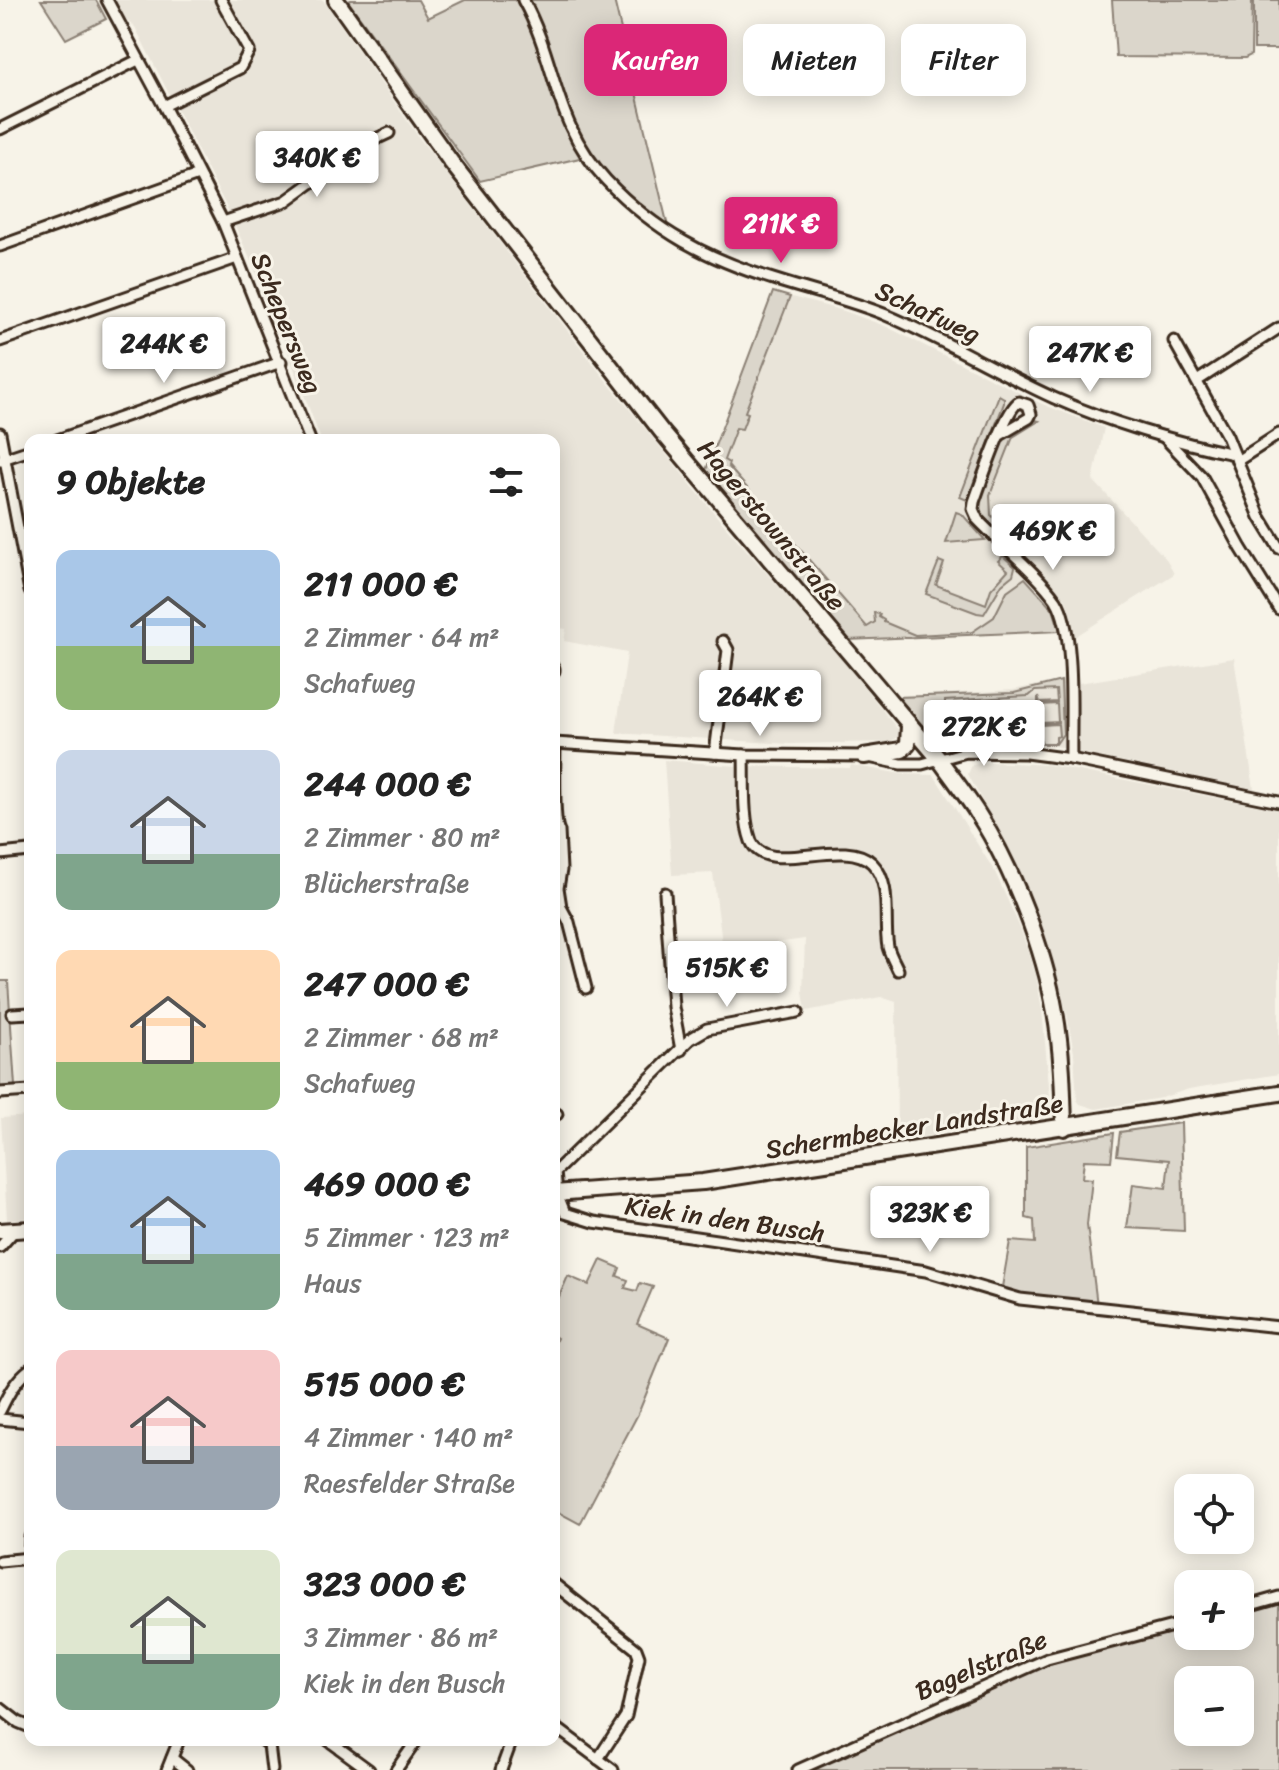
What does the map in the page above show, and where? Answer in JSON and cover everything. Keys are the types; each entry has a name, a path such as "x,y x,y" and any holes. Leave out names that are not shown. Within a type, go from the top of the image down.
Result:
{"main road":[{"name":"Hagerstownstraße","path":"336,0 451,162 662,432 939,759 979,814 1003,859 1031,927 1055,1013 1064,1128"},
{"path":"864,756 902,750 908,744 909,726"},
{"name":"Schermbecker Landstraße","path":"560,1193 703,1182 1279,1093"}],"street":[{"name":"Schepersweg","path":"107,0 223,222 308,434"},
{"path":"164,106 240,68 249,51 221,0"},
{"name":"Schafweg","path":"523,0 534,20 567,124 586,156 636,209 662,230 691,247 737,267 854,302 890,317 1059,400 1235,457"},
{"path":"0,129 138,60"},
{"path":"223,222 286,201 315,180 322,164 389,133"},
{"path":"0,246 198,175"},
{"path":"0,341 237,258"},
{"path":"1197,381 1279,328"},
{"path":"1174,341 1227,436 1260,517 1279,548"},
{"path":"89,434 281,362"},
{"path":"0,433 2,460 24,563"},
{"name":"Schafweg","path":"1161,434 1202,477 1279,609"},
{"path":"1235,457 1279,434"},
{"path":"1000,435 973,509 978,520 1049,591 1061,610 1067,635 1071,759"},
{"path":"2,460 24,452"},
{"path":"715,753 728,650 723,641"},
{"path":"1043,754 1065,745 1070,726"},
{"path":"560,743 744,755 864,756 901,764 922,764 977,751 1043,754 1279,802"},
{"path":"744,755 748,828 756,849 763,855 777,857 847,852 873,863 880,874 885,894 889,949 898,970"},
{"path":"560,850 560,876"},
{"path":"0,854 24,852"},
{"path":"665,893 673,1007 681,1050"},
{"path":"560,901 569,922 586,988"},
{"path":"560,1167 690,1039 707,1029 798,1012"},
{"path":"12,1014 24,1013"},
{"path":"0,1093 24,1091"},
{"name":"Kiek in den Busch","path":"560,1203 565,1213 594,1222 926,1271 1020,1299 1279,1327"},
{"path":"0,1247 15,1230"},
{"path":"0,1411 24,1374"},
{"path":"0,1419 24,1421"},
{"path":"0,1561 24,1559"},
{"path":"560,1589 636,1649 639,1657 626,1716 598,1759"},
{"path":"1254,1604 1279,1597"},
{"name":"Bagelstraße","path":"798,1770 1047,1659 1174,1626"},
{"path":"0,1708 24,1724"},
{"path":"560,1730 613,1770"},
{"path":"167,1770 177,1746"},
{"path":"269,1746 272,1770"},
{"path":"337,1746 369,1770"},
{"path":"396,1770 413,1746"},
{"path":"501,1770 510,1746"},
{"path":"172,1758 187,1770"}],"shaded area":[{"path":"41,0 96,0 106,19 66,39"},
{"path":"115,0 323,0 420,139 608,383 719,519 837,653 899,731 898,737 890,742 790,744 616,733 627,653 564,641 566,629 560,628 560,434 319,434 268,299 228,210 135,27 123,16"},
{"path":"418,0 428,18 465,0 520,0 531,20 584,157 480,181 348,1"},
{"path":"525,0 614,0 620,24 584,24 584,96 637,96 669,231 596,166 578,139 560,101"},
{"path":"1112,0 1252,0 1251,55 1245,58 1116,57"},
{"path":"1254,0 1279,0 1279,49 1254,49"},
{"path":"773,292 844,311 885,326 1042,404 1104,428 1093,480 1167,560 1174,574 1073,638 1066,600 1039,568 1007,591 994,617 972,632 852,638 706,470"},
{"path":"773,292 790,297 745,412 748,413 742,429 736,428 724,460 729,463 728,466 867,627 875,622 874,613 880,614 884,622 915,635 972,632 994,617 1007,591 1025,578 1053,609 1060,631 847,640 706,470"},
{"path":"999,395 1004,398 1004,403 967,500 960,497"},
{"path":"1035,420 1039,421 1013,437 990,495 991,515 1002,525 994,531 980,512 982,493 1000,445 1007,436"},
{"path":"956,512 962,514 985,540 946,543"},
{"path":"1003,556 1015,567 1013,575 1002,584 984,614 926,594 939,561 944,563 936,585 986,604 991,589 1008,570 998,561"},
{"path":"1234,658 1254,789 1063,747 976,740 940,745 898,697 1013,690 1078,677 1079,683"},
{"path":"1061,681 1063,734 1056,744 1039,744 1040,738 1042,743 1056,743 1059,736 1058,724 1041,725 1039,730 1038,717 1041,723 1058,722 1057,704 1040,705 1038,711 1038,697 1040,703 1057,702 1056,690 1035,691 1029,696 945,701 945,720 955,720 957,722 953,725 959,734 966,732 966,738 983,738 984,732 987,738 1004,737 1004,731 1007,737 1024,736 1025,730 1028,730 1029,743 976,740 937,745 898,697 1014,693"},
{"path":"664,760 737,766 850,768 851,765 902,774 934,775 995,872 1021,930 1036,975 1042,1010 1050,1096 1048,1110 1042,1116 1028,1120 897,1141 896,1002 881,997 806,1011 803,992 805,939 723,950 713,873 672,875"},
{"path":"990,762 1049,765 1279,810 1279,1074 1096,1109 1080,1104 1067,1014 1046,939 1021,874 968,774 972,765"},
{"path":"0,981 8,981 15,1086 0,1087"},
{"path":"24,1116 24,1219 7,1220 1,1118"},
{"path":"1181,1123 1184,1231 1127,1228 1133,1184 1166,1188 1169,1160 1117,1155 1120,1132"},
{"path":"1114,1133 1111,1161 1084,1160 1082,1178 1092,1179 1087,1225 1097,1305 1001,1293 1010,1241 1035,1243 1034,1220 1026,1218 1026,1147"},
{"path":"601,1260 620,1268 617,1276 628,1280 625,1288 637,1291 640,1283 653,1287 637,1324 669,1338 638,1414 580,1524 560,1513 560,1294 568,1276 589,1285"},
{"path":"1279,1602 1279,1770 806,1770 1029,1672 1174,1630 1174,1650 1254,1650 1254,1608"}]}
